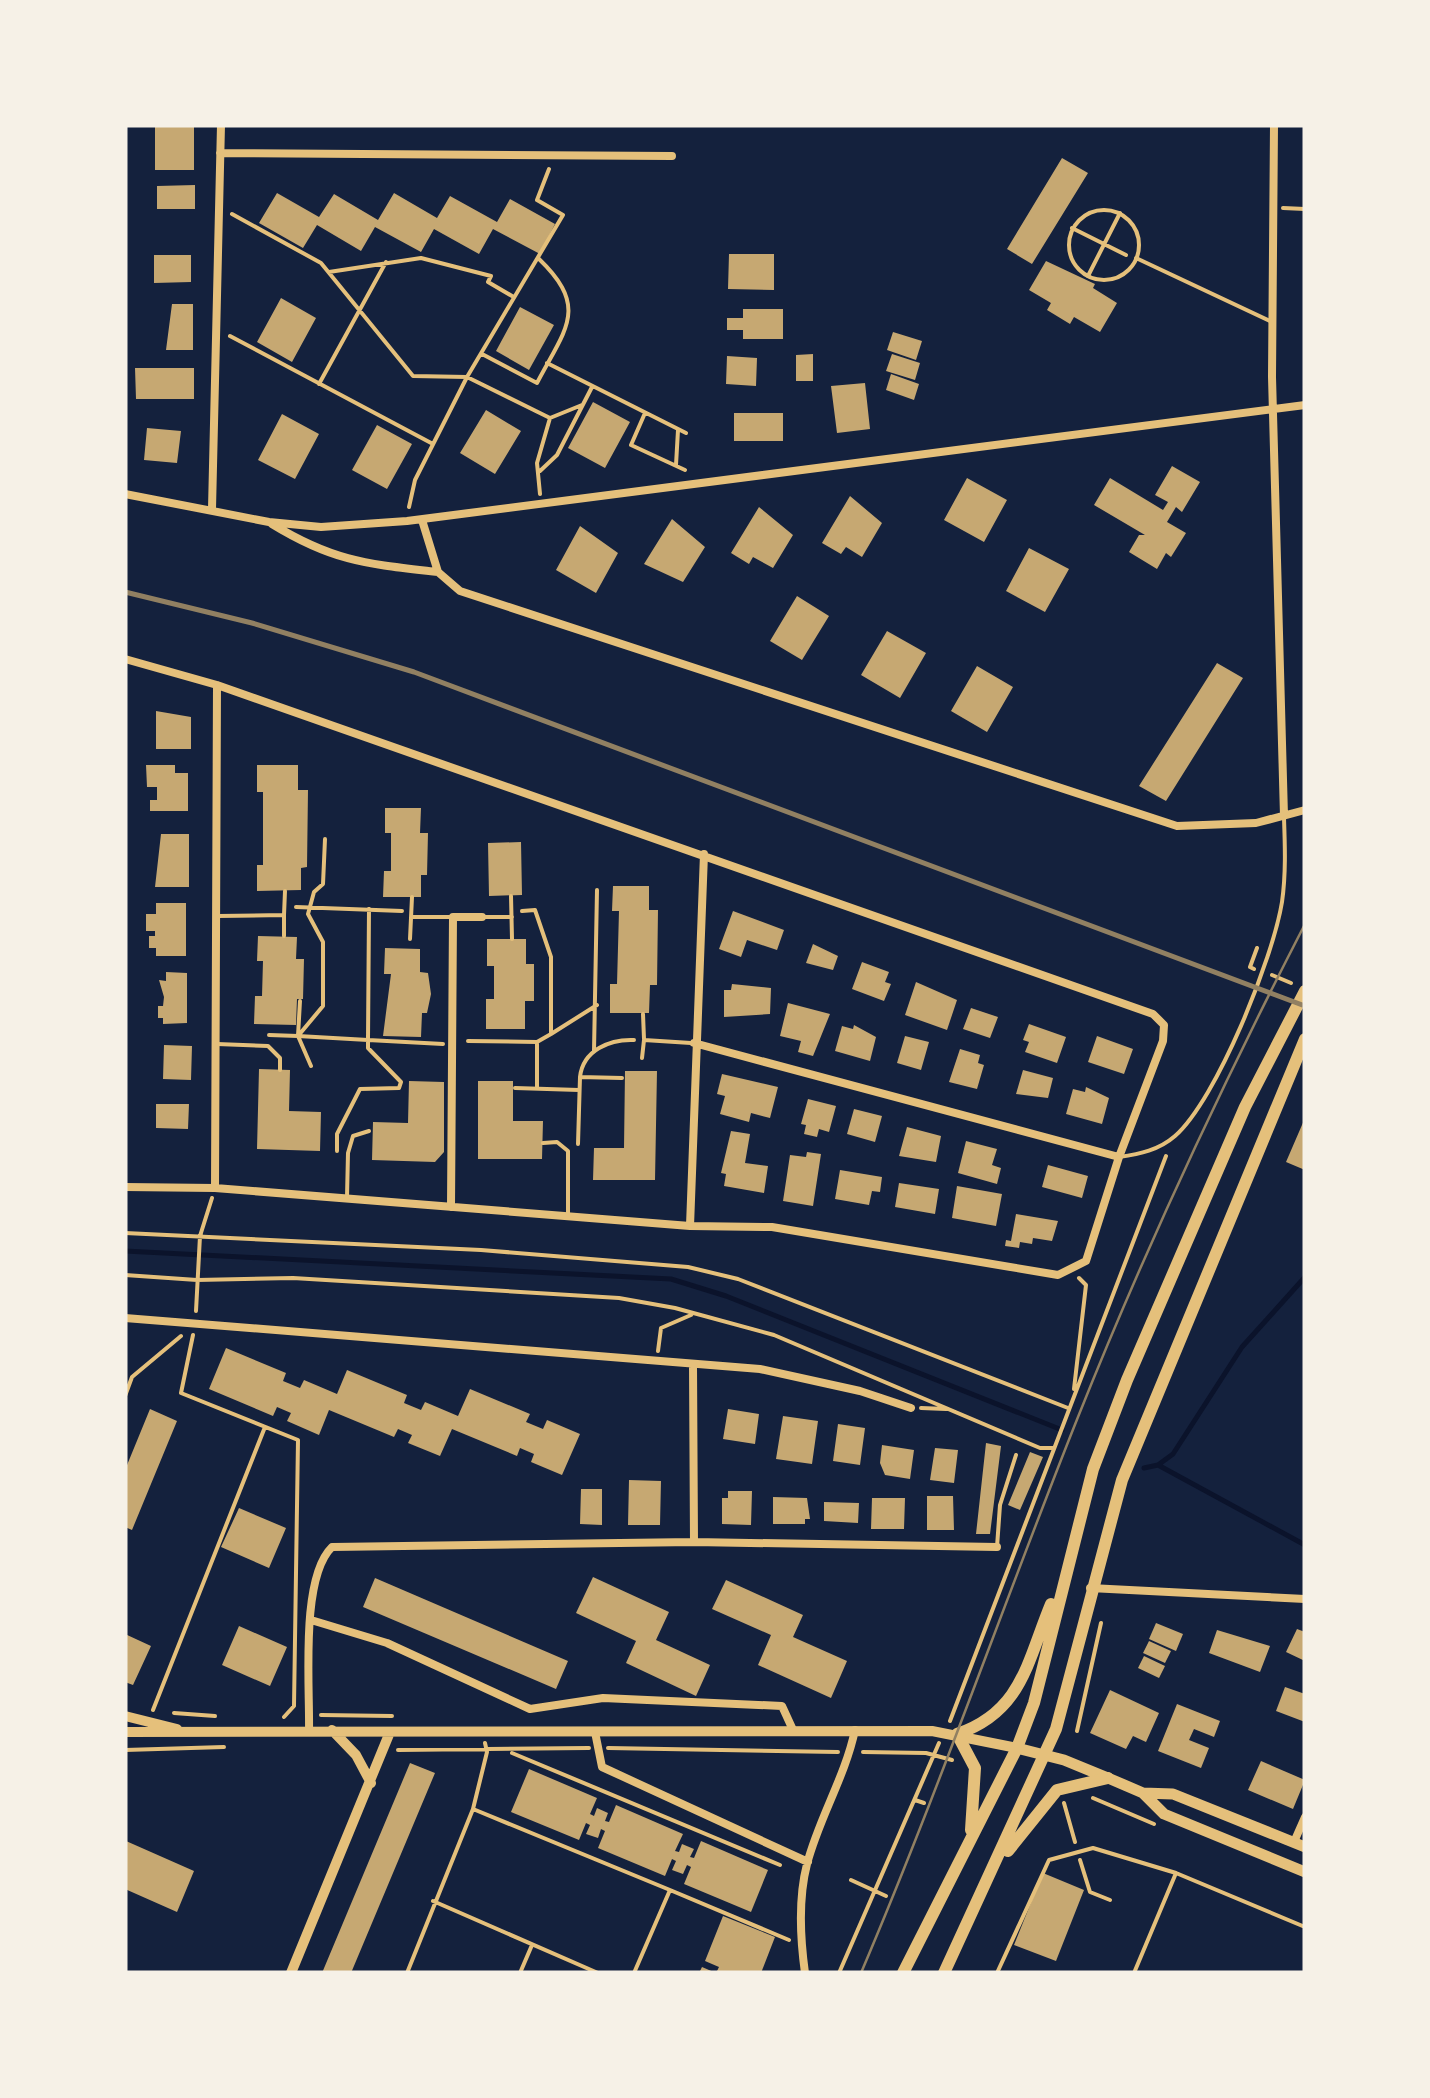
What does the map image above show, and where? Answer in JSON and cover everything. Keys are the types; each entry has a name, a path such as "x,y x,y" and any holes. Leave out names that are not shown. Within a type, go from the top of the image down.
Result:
{"main road":[{"path":"904,1973 1017,1748 1034,1703 1093,1469 1126,1380 1246,1108 1305,990"},
{"path":"944,1973 1066,1702 1090,1588 1122,1480 1305,1039"},
{"path":"966,1850 976,1778 972,1758 951,1734 989,1722 1010,1699 1067,1565"},
{"path":"1017,1748 1143,1793 1174,1794 1300,1844"},
{"path":"988,1877 1057,1790 1108,1778"},
{"path":"1143,1793 1164,1814 1305,1872"}],"street":[{"path":"212,509 221,125"},
{"path":"1274,125 1272,409 1284,816"},
{"path":"220,153 672,156"},
{"path":"125,494 268,522 321,527 422,520 1305,405"},
{"path":"422,520 438,572 460,591 1128,812 1177,826 1225,827 1305,810"},
{"path":"268,522 316,551 336,557 438,572"},
{"path":"125,659 217,685 704,854 1154,1014 1164,1024 1163,1041 1119,1157 1086,1262 1058,1275 772,1227 690,1226 215,1188 125,1188"},
{"path":"215,1188 217,685"},
{"path":"690,1226 704,854"},
{"path":"450,1207 452,917 482,916"},
{"path":"694,1043 1119,1157"},
{"path":"125,1318 760,1369 812,1379 911,1408"},
{"path":"693,1364 694,1542"},
{"path":"309,1731 310,1620 320,1559 332,1547 694,1542 997,1547"},
{"path":"1090,1588 1305,1599"},
{"path":"310,1620 387,1644 530,1709 603,1698 782,1706 793,1730"},
{"path":"125,1716 153,1720 187,1733"},
{"path":"332,1730 356,1754 371,1783"},
{"path":"805,1973 800,1904 808,1862 855,1730"},
{"path":"125,1732 855,1730 951,1734 1017,1748"},
{"path":"292,1973 390,1732"},
{"path":"595,1732 602,1767 808,1862"},
{"path":"1300,1844 1305,1817"}],"lane":[{"path":"1100,209 1120,213 1131,220 1139,236 1136,259 1117,278 1100,280 1088,276 1073,262 1068,245 1072,228 1084,215 1100,209"},
{"path":"1136,259 1272,322"},
{"path":"1119,1157 1147,1153 1174,1138 1198,1111 1272,942 1284,888 1284,816"},
{"path":"284,936 285,891"},
{"path":"511,896 512,938"},
{"path":"410,939 412,898"},
{"path":"411,914 452,917"},
{"path":"482,916 512,914"},
{"path":"218,916 284,915"},
{"path":"642,1058 643,1014"},
{"path":"644,1040 694,1043"},
{"path":"218,1044 268,1046 280,1058 280,1070"},
{"path":"347,1201 352,1136 369,1131"},
{"path":"542,1143 558,1142 568,1152 568,1217"},
{"path":"997,1547 1000,1505 1016,1455"},
{"path":"998,1973 1049,1860 1077,1849 1093,1848 1176,1873 1305,1927"},
{"path":"1134,1973 1176,1873"}],"path":[{"path":"406,521 415,480 433,444 512,296 539,259 563,214 537,200 554,155"},
{"path":"219,207 322,263 358,313 413,376 468,376 550,418 582,405"},
{"path":"1273,208 1305,210"},
{"path":"1088,276 1120,213"},
{"path":"1072,228 1136,259"},
{"path":"329,272 421,258 492,276 488,282 512,296"},
{"path":"482,354 537,383 567,325 569,304 565,286 539,259"},
{"path":"318,384 386,262"},
{"path":"216,329 433,444"},
{"path":"547,363 686,433"},
{"path":"540,471 554,460 592,386"},
{"path":"646,413 631,445 685,470"},
{"path":"540,504 537,463 550,418"},
{"path":"676,466 678,430"},
{"path":"309,906 323,884 325,839"},
{"path":"594,1051 597,890"},
{"path":"298,1036 322,1006 323,942 309,906"},
{"path":"284,907 411,914"},
{"path":"348,1153 336,1151 336,1134 360,1089 400,1088 401,1082 368,1048 369,909"},
{"path":"512,914 535,910 539,934 551,957 551,1034"},
{"path":"1260,942 1250,967 1305,990"},
{"path":"300,1001 298,1036 311,1066"},
{"path":"468,1040 537,1042 596,1006"},
{"path":"262,1034 452,1045"},
{"path":"578,1145 581,1066 594,1051 614,1039 644,1040"},
{"path":"537,1042 538,1088"},
{"path":"580,1077 622,1078"},
{"path":"515,1088 579,1090"},
{"path":"839,1973 933,1754 951,1734 1053,1448 1174,1138"},
{"path":"215,1188 200,1236 196,1323 182,1393 298,1440 294,1706 283,1718 270,1719"},
{"path":"125,1233 480,1250 688,1267 738,1280 1068,1408"},
{"path":"1071,1272 1086,1285 1073,1396"},
{"path":"125,1275 197,1280 293,1278 619,1298 774,1336 1040,1448 1053,1448"},
{"path":"656,1360 661,1328 691,1314"},
{"path":"125,1396 132,1377 196,1323"},
{"path":"911,1408 951,1409"},
{"path":"154,1710 265,1427"},
{"path":"1076,1730 1090,1684 1108,1588"},
{"path":"139,1709 221,1717"},
{"path":"406,1973 473,1809 487,1752 483,1733"},
{"path":"125,1750 238,1746"},
{"path":"383,1750 850,1752 933,1754 958,1762"},
{"path":"508,1751 794,1870"},
{"path":"914,1800 924,1803"},
{"path":"473,1809 789,1940"},
{"path":"851,1880 886,1896"},
{"path":"634,1973 670,1890"},
{"path":"433,1901 598,1973"},
{"path":"520,1973 532,1944"}],"building":[{"path":"155,125 194,125 194,170 155,170"},
{"path":"1062,158 1088,173 1032,264 1007,249"},
{"path":"195,185 195,209 157,209 157,186"},
{"path":"277,193 319,217 334,194 378,220 394,193 437,218 450,196 497,222 510,199 555,224 540,254 493,229 479,254 434,229 421,252 375,227 361,251 317,225 303,248 259,223"},
{"path":"729,254 774,254 774,290 728,289"},
{"path":"154,255 191,255 191,282 154,283"},
{"path":"1046,261 1095,284 1093,288 1117,303 1100,332 1074,317 1070,324 1047,310 1051,303 1029,290"},
{"path":"281,298 316,318 292,362 257,342"},
{"path":"172,304 193,304 193,350 166,350"},
{"path":"520,307 554,325 529,370 496,351"},
{"path":"743,309 783,309 783,339 743,339 743,330 727,330 727,318 743,318"},
{"path":"893,332 922,341 916,360 887,350"},
{"path":"813,354 813,381 796,381 796,355"},
{"path":"892,354 920,363 915,380 886,371"},
{"path":"727,356 757,358 756,386 726,384"},
{"path":"135,368 194,368 194,399 136,399"},
{"path":"891,374 919,384 914,400 886,390"},
{"path":"865,383 870,429 837,433 831,386"},
{"path":"593,402 630,422 605,468 568,448"},
{"path":"486,410 521,431 495,474 460,453"},
{"path":"734,413 783,413 783,441 734,441"},
{"path":"282,414 319,434 295,479 258,460"},
{"path":"377,425 412,444 387,489 352,470"},
{"path":"147,428 181,431 177,463 144,460"},
{"path":"1172,466 1200,482 1182,512 1176,507 1167,522 1186,533 1171,557 1166,553 1157,569 1129,552 1139,535 1145,535 1094,505 1110,478 1163,510 1168,502 1155,495"},
{"path":"967,478 1007,500 984,542 944,520"},
{"path":"850,496 882,523 862,557 846,547 841,554 822,543"},
{"path":"759,507 793,535 773,568 753,557 749,564 731,553"},
{"path":"672,519 705,547 683,582 644,564"},
{"path":"580,526 618,553 596,593 556,570"},
{"path":"1029,548 1069,569 1045,612 1006,591"},
{"path":"797,596 829,616 802,660 770,641"},
{"path":"887,631 926,653 900,698 861,675"},
{"path":"1217,663 1243,678 1166,801 1139,786"},
{"path":"977,666 1013,687 987,732 951,711"},
{"path":"156,711 191,717 191,749 156,749"},
{"path":"146,765 175,765 175,773 188,773 188,811 150,811 150,800 157,800 157,787 147,787"},
{"path":"257,765 298,765 298,790 308,790 307,867 301,868 301,890 257,891 257,865 263,865 263,792 257,792"},
{"path":"385,808 421,808 420,833 428,833 427,875 421,875 421,897 383,897 384,871 391,871 391,833 385,833"},
{"path":"161,834 189,834 189,887 155,887"},
{"path":"521,842 522,895 489,896 488,843"},
{"path":"613,886 649,886 649,910 658,910 657,985 650,985 649,1013 610,1013 610,984 617,984 619,911 612,911"},
{"path":"156,903 186,903 186,956 156,956 156,948 149,948 149,936 155,936 155,931 146,931 146,914 156,914"},
{"path":"733,911 784,930 777,950 747,940 741,957 719,949"},
{"path":"258,936 297,937 296,959 304,959 303,999 297,999 296,1025 254,1024 255,996 262,996 263,961 257,961"},
{"path":"487,939 526,939 526,964 534,964 534,1001 525,1001 525,1029 486,1029 486,999 494,999 494,966 487,966"},
{"path":"813,944 838,956 833,970 806,963"},
{"path":"385,948 420,949 420,972 428,973 431,994 427,1013 422,1013 421,1037 383,1036 391,974 384,974"},
{"path":"862,962 889,972 885,982 891,984 884,1001 852,989"},
{"path":"166,972 187,973 187,1023 163,1024 163,1018 158,1018 158,1006 163,1006 164,997 159,980 166,981"},
{"path":"916,982 957,1000 947,1030 905,1015"},
{"path":"732,984 771,988 770,1014 724,1017 724,990 731,990"},
{"path":"788,1003 830,1014 813,1056 798,1052 801,1041 780,1036"},
{"path":"971,1008 998,1017 990,1038 963,1029"},
{"path":"1029,1024 1066,1037 1057,1063 1025,1052 1029,1042 1023,1040"},
{"path":"854,1025 876,1037 870,1061 835,1051 842,1026 853,1029"},
{"path":"905,1036 929,1042 921,1070 897,1063"},
{"path":"1097,1036 1133,1049 1124,1074 1088,1062"},
{"path":"164,1045 192,1046 191,1080 163,1079"},
{"path":"960,1049 980,1055 978,1063 984,1065 977,1089 949,1082"},
{"path":"259,1069 290,1070 289,1111 321,1112 320,1151 257,1149"},
{"path":"1023,1070 1053,1078 1048,1098 1016,1094"},
{"path":"625,1071 657,1071 655,1180 593,1180 594,1148 624,1148"},
{"path":"722,1074 778,1087 770,1118 751,1113 749,1122 720,1114 725,1096 717,1094"},
{"path":"409,1081 444,1082 444,1152 435,1162 372,1160 373,1122 408,1123"},
{"path":"478,1081 513,1081 513,1121 543,1121 542,1159 478,1159"},
{"path":"1086,1087 1109,1098 1102,1124 1066,1114 1073,1089 1085,1092"},
{"path":"808,1099 836,1106 829,1132 819,1129 817,1137 804,1134 806,1125 801,1124"},
{"path":"156,1104 189,1104 188,1129 156,1128"},
{"path":"854,1109 882,1116 875,1142 847,1134"},
{"path":"1305,1118 1305,1170 1286,1162"},
{"path":"907,1127 941,1136 936,1162 899,1156"},
{"path":"731,1131 750,1134 745,1163 768,1166 764,1193 724,1186 726,1174 721,1173"},
{"path":"966,1141 997,1149 992,1165 1001,1168 997,1184 958,1173"},
{"path":"807,1152 821,1154 813,1206 783,1201 790,1155 806,1157"},
{"path":"1048,1165 1088,1176 1082,1198 1042,1187"},
{"path":"840,1170 882,1177 880,1192 872,1191 869,1205 835,1199"},
{"path":"899,1183 939,1189 935,1214 895,1207"},
{"path":"957,1186 1002,1194 996,1226 952,1218"},
{"path":"1016,1214 1058,1221 1052,1241 1033,1238 1032,1244 1020,1242 1019,1248 1005,1246 1006,1240 1011,1241"},
{"path":"226,1348 286,1373 283,1381 300,1388 304,1380 337,1394 347,1370 407,1395 404,1403 421,1410 425,1402 458,1416 470,1389 530,1414 526,1422 543,1429 547,1420 580,1434 562,1475 531,1462 534,1454 520,1448 517,1456 452,1429 440,1456 408,1443 412,1435 398,1429 394,1437 329,1410 319,1435 287,1421 291,1413 277,1407 273,1416 209,1389"},
{"path":"150,1409 177,1421 132,1530 125,1527 125,1470"},
{"path":"728,1409 759,1414 755,1444 723,1439"},
{"path":"783,1416 818,1421 812,1464 776,1459"},
{"path":"838,1424 865,1428 860,1465 833,1461"},
{"path":"986,1443 1001,1446 990,1534 976,1534"},
{"path":"882,1445 914,1450 910,1479 885,1475 880,1463"},
{"path":"935,1448 958,1450 954,1483 930,1480"},
{"path":"1030,1452 1043,1457 1020,1510 1008,1505"},
{"path":"629,1480 661,1481 660,1525 628,1525"},
{"path":"581,1489 602,1489 602,1525 580,1524"},
{"path":"728,1491 752,1491 751,1525 722,1524 722,1498 728,1498"},
{"path":"927,1496 953,1496 954,1530 927,1530"},
{"path":"773,1497 807,1498 810,1519 805,1519 805,1524 773,1524"},
{"path":"872,1498 905,1498 904,1529 871,1529"},
{"path":"824,1502 859,1503 858,1523 824,1521"},
{"path":"239,1508 286,1528 269,1568 221,1547"},
{"path":"593,1577 669,1612 656,1640 710,1665 696,1696 626,1663 636,1641 576,1613"},
{"path":"375,1578 568,1661 556,1689 363,1607"},
{"path":"726,1580 803,1615 793,1637 847,1661 831,1698 758,1665 771,1635 712,1609"},
{"path":"1156,1623 1183,1634 1176,1651 1149,1639"},
{"path":"239,1626 287,1647 270,1686 222,1665"},
{"path":"1297,1629 1305,1632 1305,1661 1286,1652"},
{"path":"1217,1630 1270,1646 1260,1672 1209,1653"},
{"path":"125,1634 151,1646 133,1685 125,1682"},
{"path":"1149,1641 1171,1651 1165,1663 1143,1653"},
{"path":"1144,1656 1165,1666 1159,1678 1138,1668"},
{"path":"1285,1687 1305,1694 1305,1722 1276,1711"},
{"path":"1110,1690 1159,1713 1146,1742 1133,1736 1126,1749 1090,1733"},
{"path":"1177,1704 1220,1721 1214,1737 1194,1729 1189,1740 1209,1748 1201,1768 1158,1751"},
{"path":"1261,1761 1305,1780 1293,1809 1248,1790"},
{"path":"410,1763 435,1773 351,1973 322,1973"},
{"path":"529,1769 597,1798 590,1814 594,1816 597,1808 608,1813 605,1821 609,1822 616,1805 683,1834 675,1851 679,1852 682,1844 694,1849 690,1857 694,1858 701,1841 768,1870 751,1912 684,1884 691,1867 687,1865 683,1874 672,1870 676,1861 672,1859 665,1876 598,1848 605,1831 601,1829 598,1838 586,1834 590,1825 586,1823 579,1840 511,1812"},
{"path":"126,1841 194,1871 177,1912 125,1889"},
{"path":"1043,1873 1084,1890 1056,1961 1014,1945"},
{"path":"723,1916 775,1937 761,1973 716,1973 719,1967 705,1961"}],"waterway":[{"path":"125,1251 671,1279 726,1296 1062,1430"},
{"path":"1144,1468 1158,1465 1173,1454 1242,1347 1305,1277"},
{"path":"1158,1465 1305,1545"}],"tram line":[{"path":"861,1973 1130,1292 1244,1045 1305,924"}],"railway":[{"path":"125,592 252,623 414,672 1305,1006"}]}
